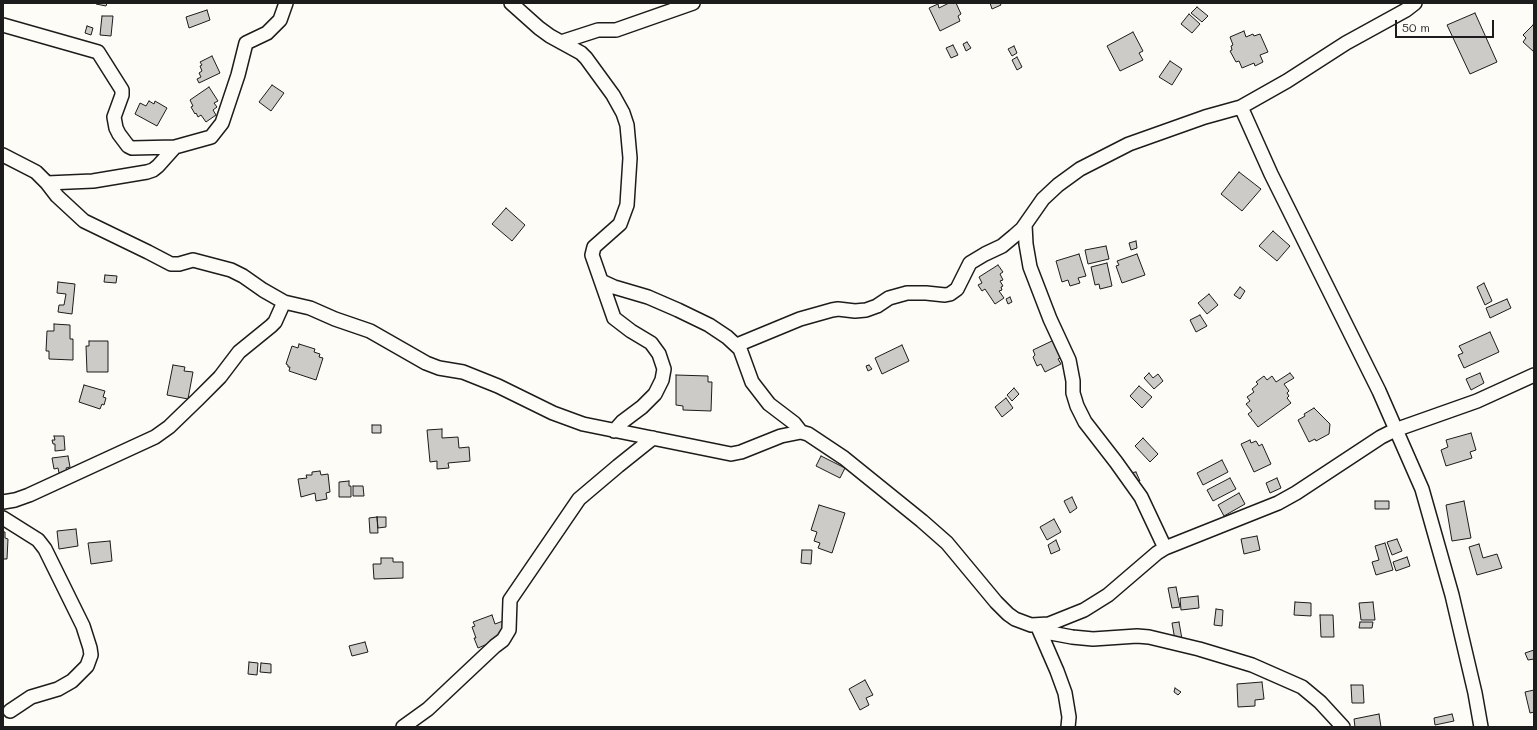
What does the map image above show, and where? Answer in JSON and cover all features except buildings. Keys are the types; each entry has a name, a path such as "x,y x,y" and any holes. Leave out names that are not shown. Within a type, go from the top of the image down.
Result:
{"street":[{"path":"3,25 98,52 122,90 122,95 114,117 118,134 128,146 132,148 175,146 206,138 215,133 222,123 238,75 246,43 267,33 280,20 286,3"},
{"path":"511,3 539,28 581,53 614,96 623,113 627,125 629,141 629,183 624,215 620,224 593,249 593,260 614,318 631,331 652,343 659,354 664,369 662,380 655,394 642,407 622,422 614,431"},
{"path":"561,42 598,30 616,30 693,3"},
{"path":"737,345 800,319 832,310 866,310 889,298 907,293 950,294 957,289 970,263 1002,246 1025,225 1044,199 1058,185 1080,168 1129,144 1205,117 1241,107 1346,43 1406,10 1415,3"},
{"path":"1241,107 1271,174 1379,391 1422,489 1439,546 1467,656 1481,727"},
{"path":"47,183 93,181 153,170 175,146"},
{"path":"3,155 36,172 57,196 84,221 171,264 179,264 193,260 231,270 284,302 310,308 335,319 370,331 426,363 439,368 463,372 583,424 731,454 741,452 781,436 801,432 808,434 844,458 942,538 1008,614 1038,628 1072,637 1093,639 1137,636 1149,637 1252,664 1302,687 1320,702 1343,727"},
{"path":"1025,225 1026,244 1030,267 1050,319 1070,360 1073,393 1077,406 1085,422 1137,492 1165,548"},
{"path":"601,281 614,287 648,297 697,318 718,330 737,345 752,382 769,404 794,423 801,432"},
{"path":"3,502 29,495 156,437 169,427 198,399 220,376 239,352 276,322 284,302"},
{"path":"1038,628 1062,620 1098,602 1165,548 1284,500 1381,437 1395,430 1477,401 1534,375"},
{"path":"403,727 428,709 503,640 509,630 510,600 579,499 653,438"},
{"path":"3,518 38,540 45,549 83,626 91,655 87,666 72,681 58,689 31,697 10,711"},
{"path":"1038,628 1058,671 1065,693 1069,717 1068,727"}]}
